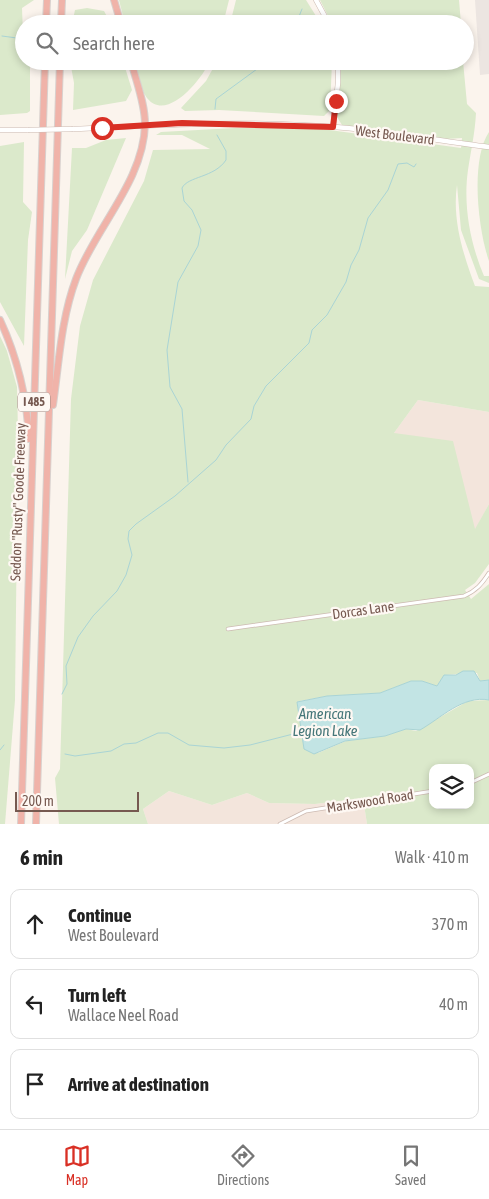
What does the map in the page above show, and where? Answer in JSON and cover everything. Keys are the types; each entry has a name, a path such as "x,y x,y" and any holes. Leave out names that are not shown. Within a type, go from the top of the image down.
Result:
{"highway":[{"path":"46,15 47,0"},
{"path":"61,15 62,0"},
{"path":"114,0 118,15"},
{"name":"Seddon \"Rusty\" Goode Freeway","path":"21,824 45,70"},
{"name":"Seddon \"Rusty\" Goode Freeway","path":"36,824 60,70"},
{"path":"48,434 61,339 75,280 84,259 129,180 136,162 145,126 144,111 133,70"},
{"path":"0,320 11,345 25,393 31,493"}],"street":[{"path":"316,0 324,15"},
{"path":"333,127 338,70"},
{"name":"West Boulevard","path":"0,130 72,129 190,123 333,127 489,147"},
{"name":"Dorcas Lane","path":"228,629 464,596 472,593 481,585 489,573"},
{"path":"474,781 489,774"},
{"name":"Markswood Road","path":"280,824 306,812 429,792"}],"shaded area":[{"path":"475,0 489,0 489,74 480,75"},
{"path":"418,400 489,412 489,504 475,530 394,433"},
{"path":"169,791 212,805 247,793 269,803 315,804 363,798 367,824 148,824 143,809"}],"green space":[{"path":"0,0 34,0 22,8 22,15 15,15 15,70 30,70 30,111 27,113 0,115"},
{"path":"119,0 229,0 225,15 123,15"},
{"path":"236,0 306,0 315,15 232,15"},
{"path":"320,0 459,0 460,15 328,15"},
{"path":"87,8 104,11 106,15 74,15 75,10"},
{"path":"72,70 126,70 132,90 126,101 73,110 74,83"},
{"path":"137,70 205,70 183,96 174,102 164,105 155,104 147,98"},
{"path":"212,70 332,70 330,110 324,116 219,110 185,111 181,108 206,81"},
{"path":"340,70 464,70 467,104 476,113 466,197 471,237 484,276 489,276 489,283 479,279 461,230 457,185 456,211 466,262 475,286 489,287 489,412 418,400 394,433 453,441 475,529 489,504 489,564 475,583 465,590 471,599 489,584 489,680 480,681 477,673 444,675 437,686 422,681 411,681 380,693 327,696 297,702 304,748 318,753 346,741 385,736 406,729 416,731 468,701 489,700 489,824 367,824 363,798 315,804 269,803 247,793 212,805 169,791 143,809 148,824 59,824 55,778 60,769 71,399 80,326 93,280 144,181 153,150 210,149 182,135 156,135 161,132 235,128 315,128 461,148 462,138 446,139 342,125 337,117"},
{"path":"489,132 489,261 479,214 478,177 479,160 483,144"},
{"path":"126,138 87,230 72,251 65,279 72,148 86,148 106,140"},
{"path":"24,142 23,202 32,212 28,240 24,346 0,302 0,146"},
{"path":"0,336 7,351 17,387 18,432 15,700 5,824 0,824"}],"water":[{"name":"American Legion Lake","path":"463,671 474,671 480,681 489,680 489,700 479,699 461,704 420,730 406,729 385,736 345,741 314,754 304,749 297,702 327,696 380,693 411,681 422,681 437,686 444,675 456,675"}],"waterway":[{"path":"300,15 302,9"},
{"path":"2,36 15,38"},
{"path":"215,109 216,99 256,70"},
{"path":"188,482 182,409 170,387 167,350 178,282 198,246 201,230 192,210 184,201 182,188 190,181 215,170 226,160 226,151 217,135"},
{"path":"62,694 67,684 66,666 78,637 93,616 117,591 126,575 132,555 128,539 129,531 175,496 216,460 226,445 251,419 254,406 266,386 309,343 312,330 327,315 346,282 351,265 359,250 368,218 388,190 398,164 407,163 414,167 416,164"},
{"path":"65,754 75,756 111,751 124,744 136,743 158,733 168,733 189,745 224,748 250,745 301,732"},
{"path":"0,750 4,745"}],"route":[{"path":"102,128 182,123 300,124 333,127 336,101"}]}
